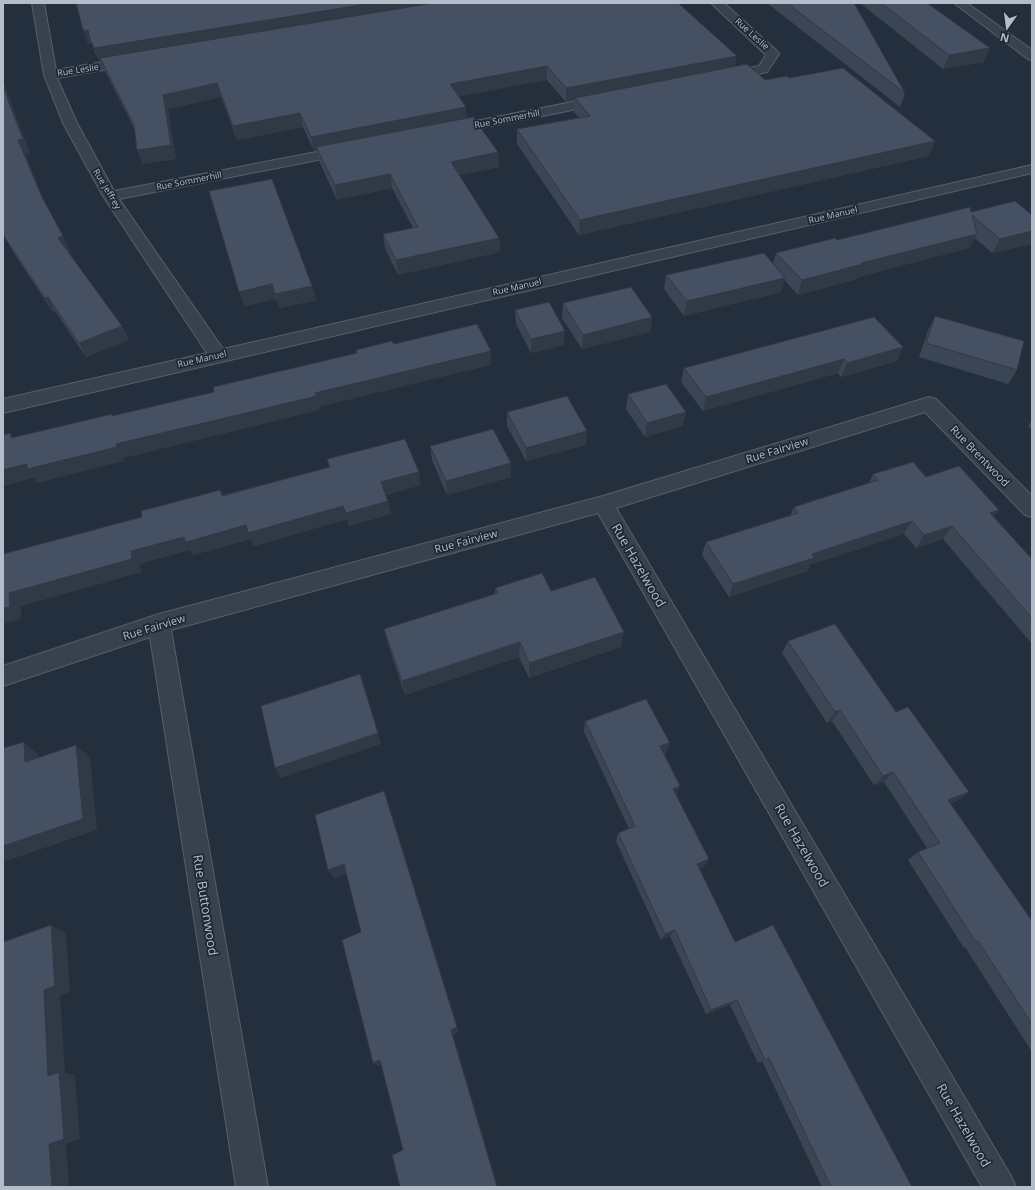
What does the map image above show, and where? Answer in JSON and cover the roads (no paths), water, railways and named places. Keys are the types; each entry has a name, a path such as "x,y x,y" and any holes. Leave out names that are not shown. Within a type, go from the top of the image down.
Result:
{"street":[{"name":"Rue Jeffrey","path":"38,3 50,75 70,123 110,196 218,356"},
{"name":"Rue Leslie","path":"709,80 763,69 773,54 717,3"},
{"path":"960,3 1032,56"},
{"name":"Rue Leslie","path":"50,75 143,60"},
{"name":"Rue Sommerhill","path":"437,133 616,98"},
{"name":"Rue Sommerhill","path":"110,196 359,148"},
{"name":"Rue Manuel","path":"3,406 1032,169"},
{"name":"Rue Fairview","path":"3,676 159,624 603,504 929,404"},
{"name":"Rue Brentwood","path":"929,404 1032,509"},
{"name":"Rue Hazelwood","path":"603,504 1000,1187"},
{"name":"Rue Buttonwood","path":"159,624 252,1187"}]}
